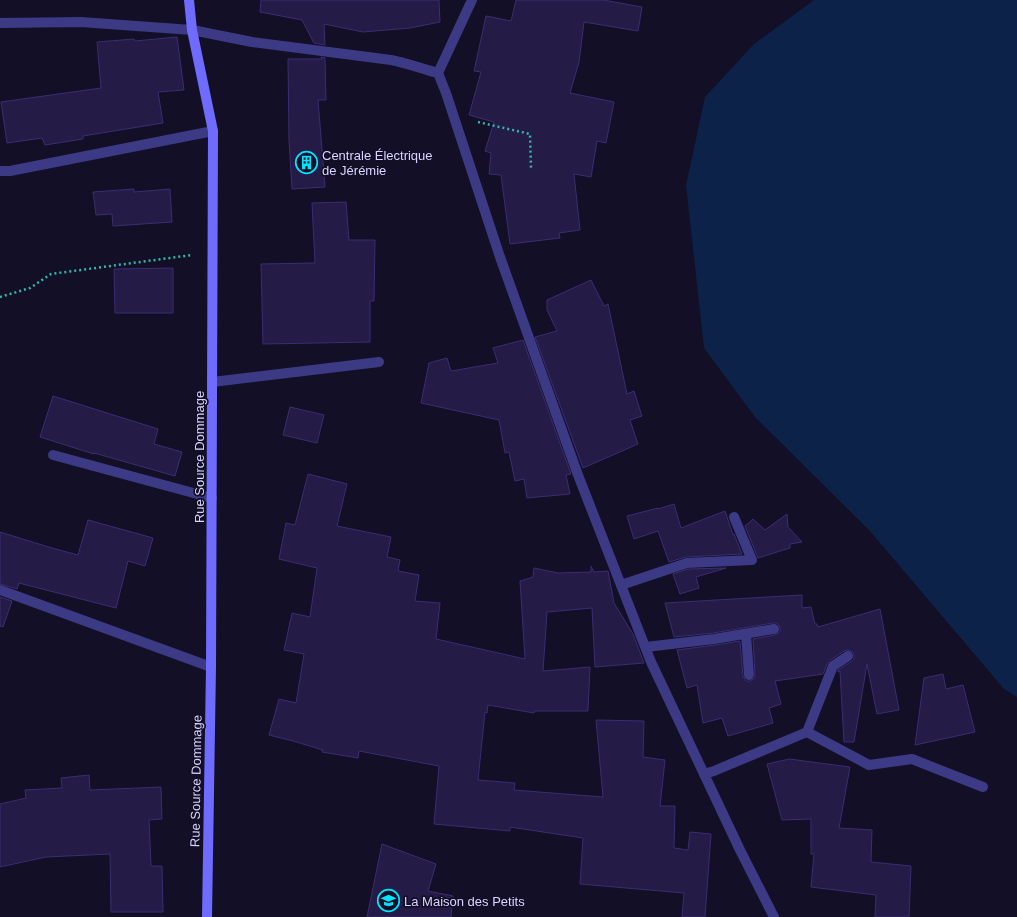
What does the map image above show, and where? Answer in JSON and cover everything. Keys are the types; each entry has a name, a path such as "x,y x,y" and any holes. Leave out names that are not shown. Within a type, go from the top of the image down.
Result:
{"main road":[{"name":"Rue Source Dommage","path":"189,0 192,30 213,131 211,668 207,917"}],"street":[{"path":"472,0 438,73 508,280 578,475 651,662 740,850 774,917"},
{"path":"0,23 81,22 192,30 252,42 391,60 438,73"},
{"path":"0,172 213,131"},
{"path":"212,382 379,362"},
{"path":"53,455 212,498"},
{"path":"621,584 687,563 752,560 734,517"},
{"path":"0,590 211,668"},
{"path":"646,647 714,639 774,629"},
{"path":"746,634 749,675"},
{"path":"704,774 807,732 833,666 848,656"},
{"path":"807,732 868,765 912,759 983,787"}],"path":[{"path":"454,117 530,134 531,168"},
{"path":"0,297 30,288 51,274 213,253"}],"water":[{"path":"814,0 1017,0 1017,697 1004,689 870,531 755,417 704,348 686,185 705,97 754,44"}],"building":[{"path":"261,0 439,0 440,22 410,28 363,32 324,24 325,45 314,43 302,20 260,12"},
{"path":"516,0 603,0 642,7 638,31 584,22 579,62 570,93 614,102 606,143 597,141 591,177 574,174 580,230 559,233 560,238 510,244 501,175 489,174 491,153 485,151 494,122 469,115 481,72 474,71 486,16 511,21"},
{"path":"177,37 184,90 158,92 163,123 83,136 83,139 45,145 42,138 7,143 1,102 101,88 97,42 134,39 135,41"},
{"path":"321,57 325,58 326,100 318,100 325,187 292,189 289,140 288,59 322,59"},
{"path":"134,189 134,192 170,189 172,222 113,226 112,214 96,215 93,192"},
{"path":"346,202 349,240 375,240 374,301 370,301 370,342 263,344 261,264 315,263 312,203"},
{"path":"173,268 173,313 115,313 114,269"},
{"path":"591,280 604,306 608,304 627,394 634,391 642,416 630,420 638,444 583,468 535,337 557,331 547,310 547,300"},
{"path":"523,340 571,474 566,475 570,494 527,498 524,479 515,481 509,452 505,453 499,420 421,403 429,363 447,358 451,371 498,363 493,348"},
{"path":"53,396 158,429 154,444 182,452 175,476 94,454 40,437"},
{"path":"290,407 324,415 317,443 283,435"},
{"path":"308,474 347,484 337,526 391,537 387,557 400,560 398,571 419,575 415,601 440,603 436,639 525,659 520,581 533,577 534,568 558,573 591,572 591,566 594,572 608,571 614,603 633,634 644,663 595,667 592,608 547,612 543,671 590,667 588,711 534,711 534,713 488,705 487,713 485,712 478,780 515,783 514,790 603,797 596,720 644,721 643,757 665,760 660,806 675,806 674,848 688,850 690,832 711,834 705,917 682,917 684,893 580,884 583,838 510,827 510,831 434,824 439,766 359,751 358,758 322,752 323,750 269,735 279,699 296,703 304,654 284,650 292,613 310,617 317,568 279,559 286,523 295,525"},
{"path":"674,504 681,528 725,511 733,535 734,534 742,554 686,557 669,562 658,531 634,539 627,516"},
{"path":"787,514 788,527 802,542 790,544 790,548 758,558 745,526 753,519 765,530"},
{"path":"88,520 153,538 145,566 128,561 116,608 19,583 17,589 0,584 0,532 78,555"},
{"path":"726,568 696,577 699,588 680,594 673,574 688,569"},
{"path":"802,595 802,608 811,607 815,624 817,624 818,627 880,609 899,710 877,714 867,664 854,742 844,742 840,671 838,672 838,670 854,659 853,652 848,650 829,661 823,674 775,681 781,704 769,708 773,723 728,736 722,718 703,723 697,685 687,688 677,650 740,641 743,676 746,681 750,681 755,678 753,639 775,635 780,632 780,628 777,623 773,623 713,633 674,637 665,603"},
{"path":"0,597 12,601 3,627 0,626"},
{"path":"943,674 946,689 963,685 975,732 915,745 924,678"},
{"path":"789,759 850,767 839,828 872,830 871,862 911,866 909,917 875,917 876,895 811,887 814,854 811,854 811,819 782,820 767,764"},
{"path":"89,775 90,790 161,787 162,819 149,820 151,866 162,866 163,912 111,912 110,854 46,857 0,867 0,804 26,798 25,790 62,788 61,778"},
{"path":"382,844 436,864 428,891 453,896 451,917 367,917"}],"place":[{"name":"Centrale Électrique de Jérémie","path":"307,162"},
{"name":"La Maison des Petits","path":"388,901"}]}
